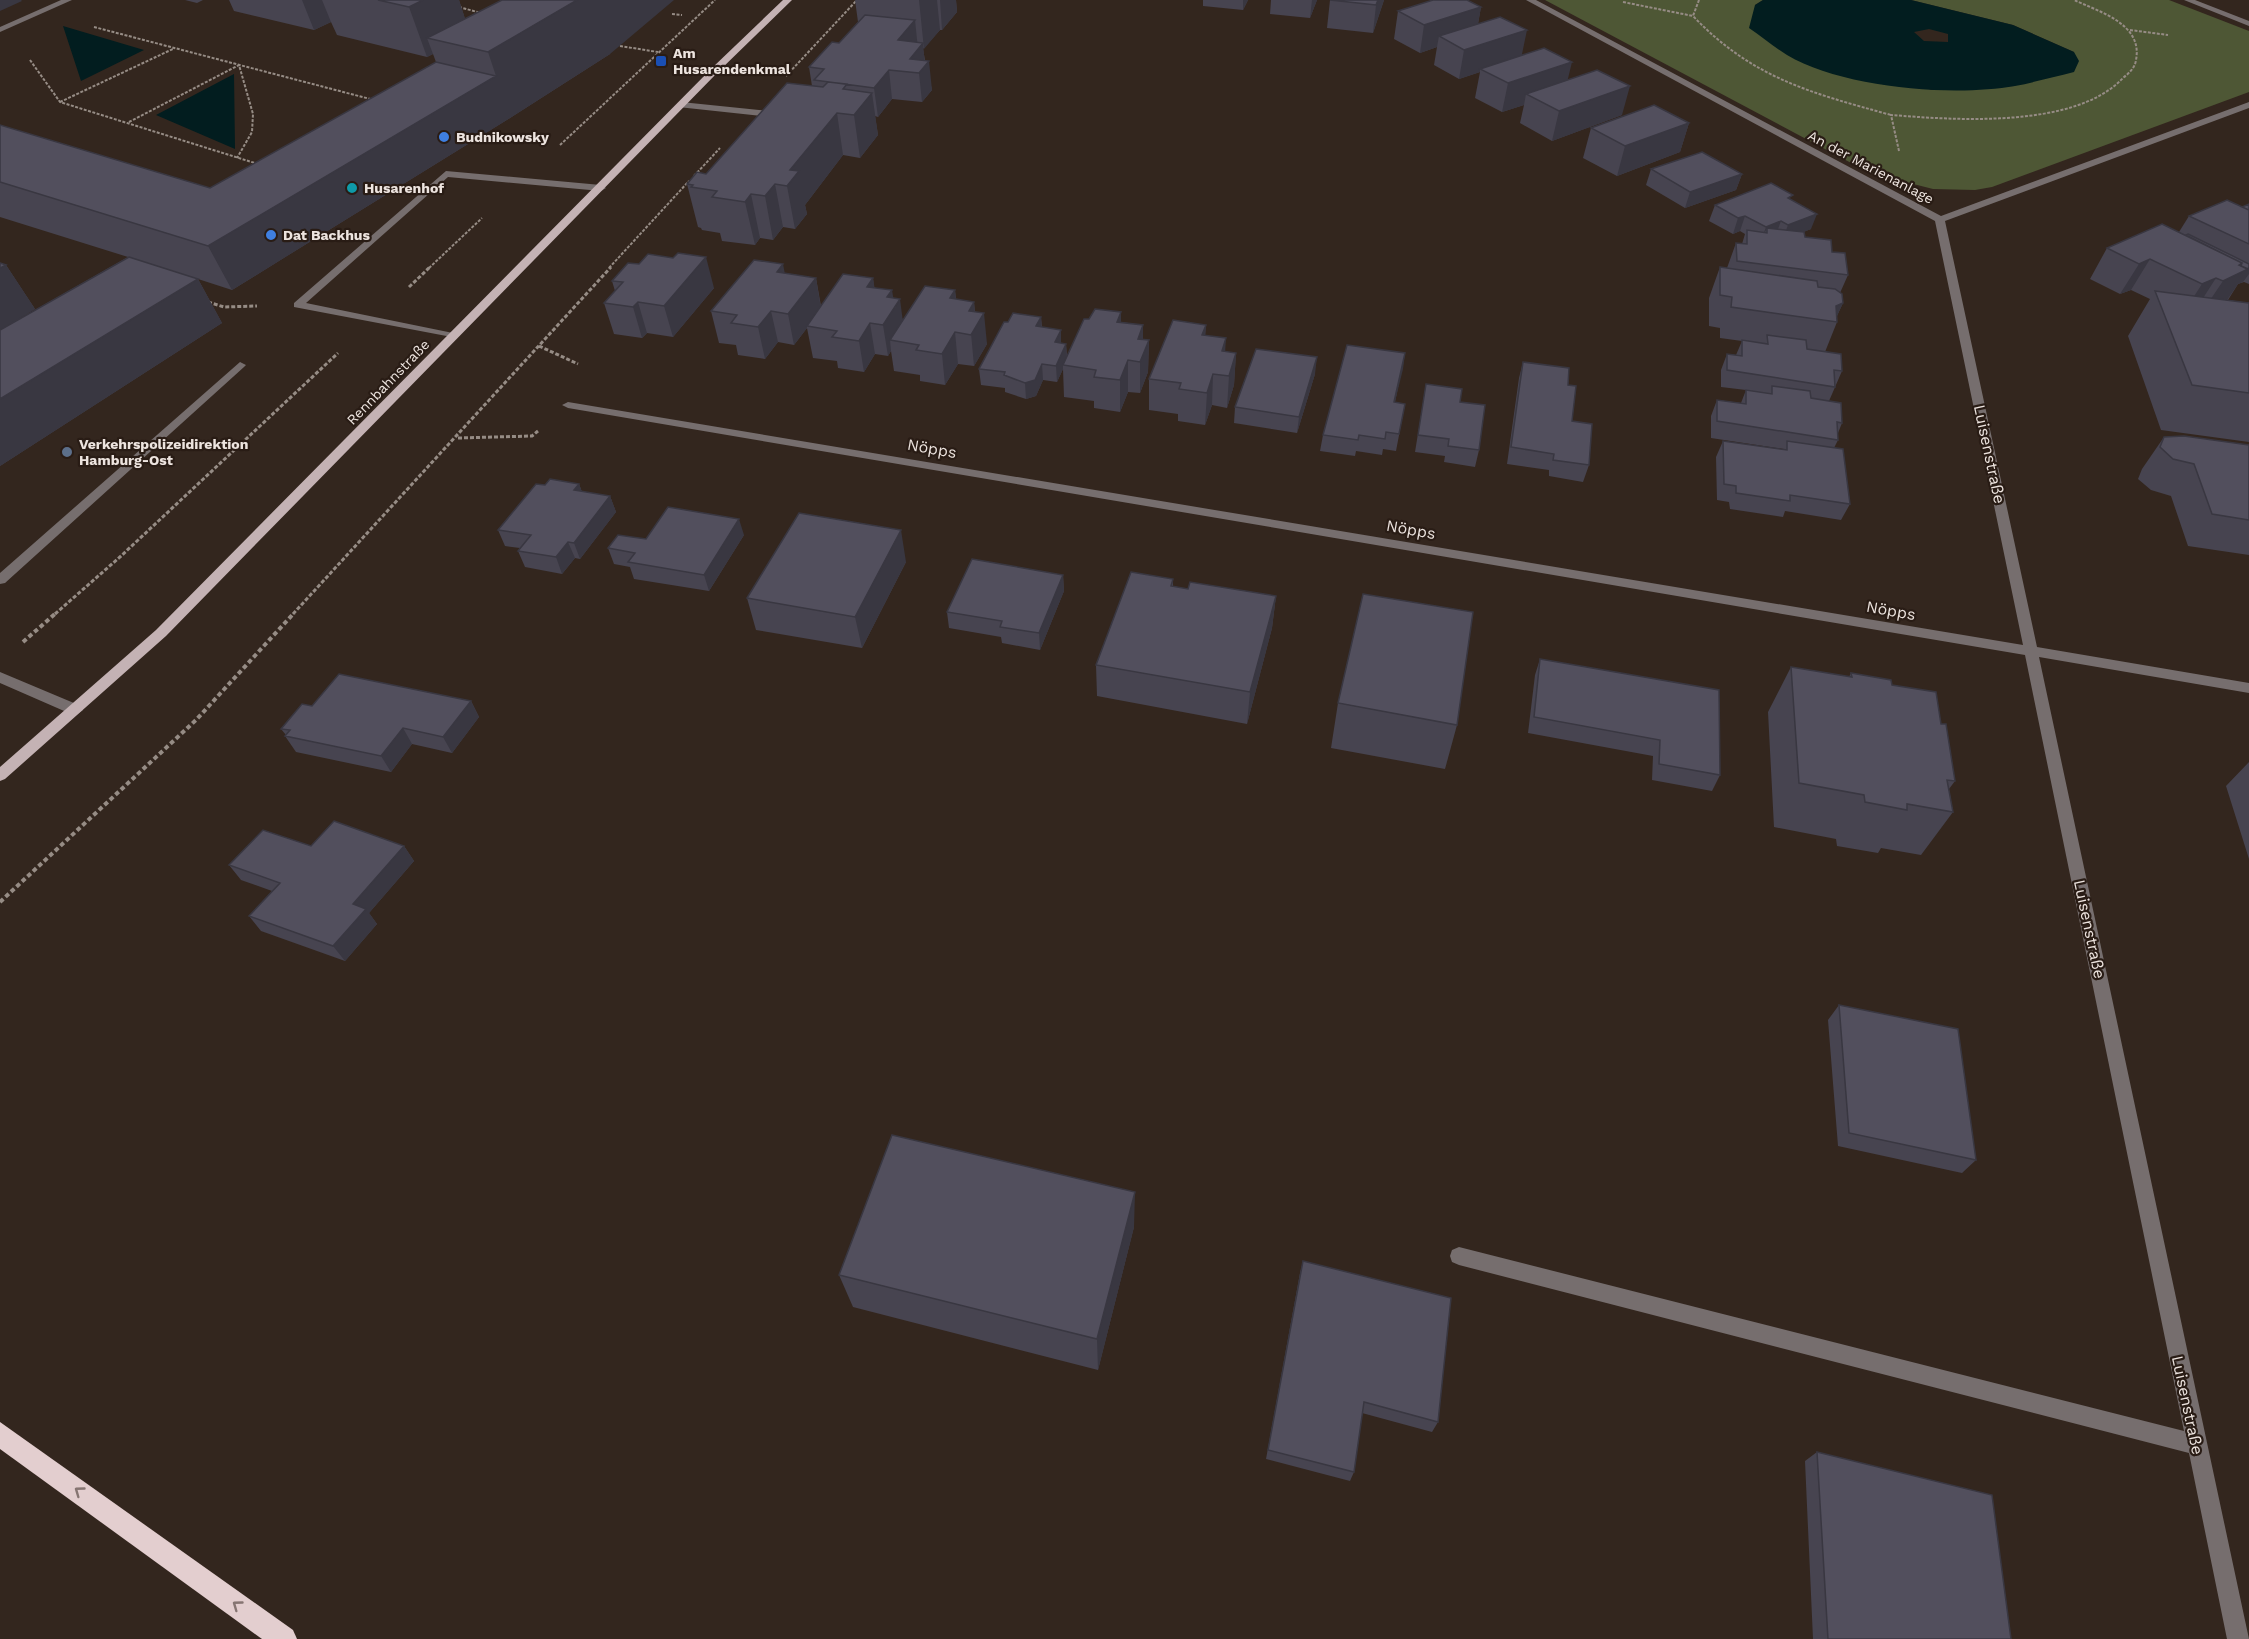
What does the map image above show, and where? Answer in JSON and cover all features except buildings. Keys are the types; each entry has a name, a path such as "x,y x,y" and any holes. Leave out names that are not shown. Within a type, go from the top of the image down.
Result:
{"highway":[{"path":"0,1434 284,1639"}],"main road":[{"name":"Rennbahnstraße","path":"0,775 76,710 160,633 681,105 788,0"}],"street":[{"path":"0,30 68,0"},
{"name":"An der Marienanlage","path":"1530,0 1940,220 2249,105"},
{"path":"2188,0 2249,24"},
{"path":"681,105 785,116"},
{"path":"298,305 446,174 601,188"},
{"name":"Luisenstraße","path":"1940,220 2033,652 2195,1444 2238,1639"},
{"path":"298,305 453,336"},
{"path":"0,580 240,365"},
{"name":"Nöpps","path":"568,405 2249,688"},
{"path":"0,677 76,710"},
{"path":"1459,1256 2195,1444"}],"path":[{"path":"0,902 196,720 857,0"},
{"path":"1614,0 1693,16 1713,40 1750,66 1809,93 1891,115 1963,121 2035,115 2094,101 2118,84 2135,66 2138,51 2130,30 2112,17 2074,0"},
{"path":"1693,16 1699,0"},
{"path":"450,5 484,13"},
{"path":"259,165 60,102 29,58 27,33 41,13 375,101"},
{"path":"672,14 682,15"},
{"path":"620,46 658,52"},
{"path":"60,102 176,48"},
{"path":"129,122 239,65"},
{"path":"237,158 252,132 253,114 239,65"},
{"path":"1891,115 1903,172 1940,220"},
{"path":"204,301 224,307 298,305"}],"green space":[{"path":"1545,0 1763,0 1755,5 1931,90 2014,86 2074,52 2013,25 1911,0 2169,0 2249,31 2249,92 1992,187 1975,190 1933,189 1870,173"}],"water":[{"path":"1763,0 1911,0 2013,25 2074,52 2079,61 2074,72 2015,86 1989,89 1930,90 1867,82 1810,66 1777,49 1749,28 1755,5","holes":["1929,29 1948,34 1948,42 1924,41 1914,32"]},
{"path":"63,26 144,50 81,81"},
{"path":"234,74 235,149 156,115"}],"place":[{"name":"Am Husarendenkmal","path":"661,61"},
{"name":"Budnikowsky","path":"444,137"},
{"name":"Husarenhof","path":"352,188"},
{"name":"Dat Backhus","path":"271,235"},
{"name":"Verkehrspolizeidirektion Hamburg-Ost","path":"67,452"}]}
